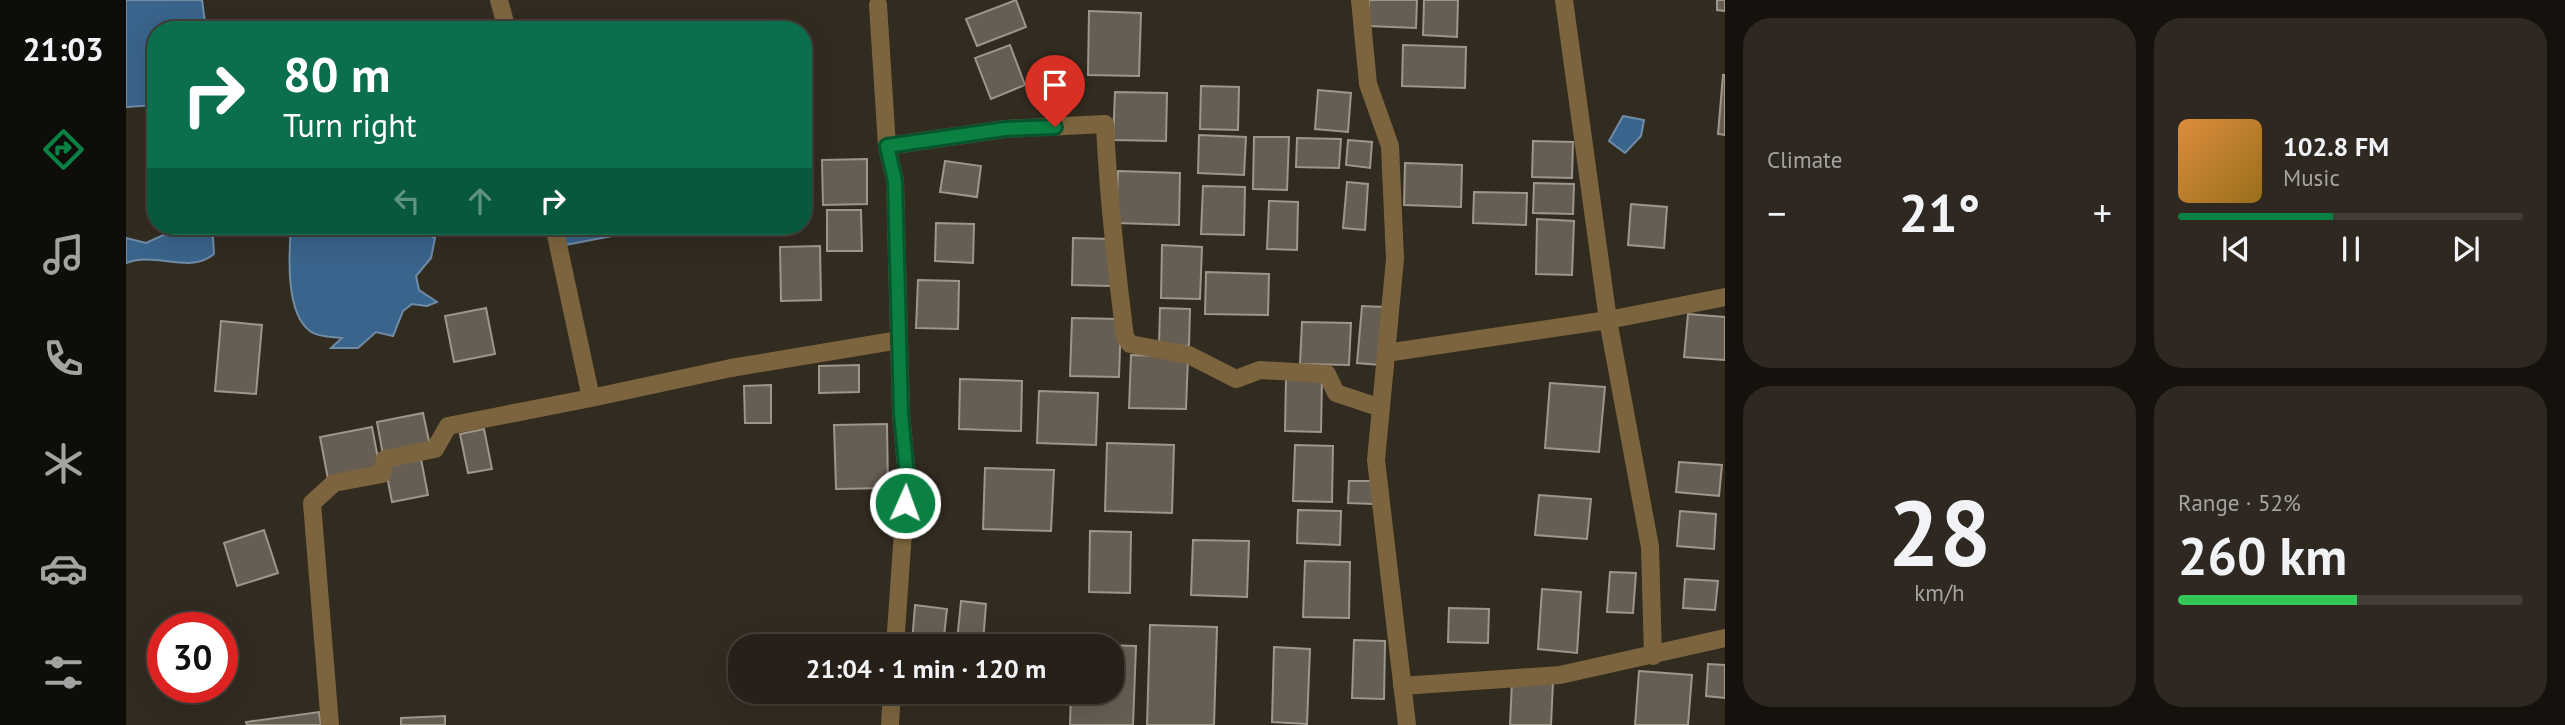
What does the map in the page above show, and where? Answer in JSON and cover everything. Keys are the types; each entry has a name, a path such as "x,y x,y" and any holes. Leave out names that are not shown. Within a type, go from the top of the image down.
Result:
{"street":[{"path":"499,0 505,21"},
{"path":"1360,0 1368,83 1390,146 1395,259 1376,460 1407,725"},
{"path":"1564,0 1608,320 1650,547 1653,656"},
{"path":"878,5 887,146 895,181 899,340 907,475 896,634"},
{"path":"887,146 1005,129 1105,124 1108,209 1117,253 1125,337 1130,344 1189,355 1236,379 1259,370 1327,374 1336,393 1381,408"},
{"path":"556,235 591,398"},
{"path":"1386,353 1608,320 1725,297"},
{"path":"330,725 312,503 334,483 382,474 385,459 435,449 448,426 731,368 899,340"},
{"path":"1402,686 1560,675 1725,638"},
{"path":"890,725 891,704"}],"water":[{"path":"126,0 202,0 205,21 147,21 147,106 126,107"},
{"path":"1623,116 1644,120 1641,136 1625,153 1609,141"},
{"path":"163,235 208,235 213,237 214,254 194,263 149,259 126,263 126,238 146,243"},
{"path":"291,235 430,235 435,238 431,258 416,276 419,290 437,302 427,306 412,304 403,311 393,336 376,332 358,348 331,348 342,338 313,333 296,311 290,282"},
{"path":"558,235 617,235 560,246"}],"building":[{"path":"1016,0 1026,27 977,46 966,19"},
{"path":"1369,0 1417,0 1416,28 1368,26"},
{"path":"1424,0 1458,0 1457,37 1423,35"},
{"path":"1717,0 1725,0 1725,11 1717,10"},
{"path":"1089,11 1141,13 1139,76 1088,75"},
{"path":"1010,45 1025,85 991,99 975,58"},
{"path":"1403,45 1466,47 1465,88 1402,86"},
{"path":"1725,75 1725,135 1718,134"},
{"path":"1201,86 1239,87 1238,130 1200,129"},
{"path":"1318,90 1351,93 1348,132 1315,129"},
{"path":"1115,92 1167,93 1166,141 1113,140"},
{"path":"1199,135 1246,137 1244,175 1198,173"},
{"path":"1254,137 1289,137 1287,190 1253,189"},
{"path":"1297,138 1341,139 1339,168 1296,167"},
{"path":"1348,140 1372,142 1370,168 1346,165"},
{"path":"1533,141 1573,142 1572,178 1532,177"},
{"path":"867,159 867,204 823,205 822,160"},
{"path":"945,161 981,166 977,197 940,192"},
{"path":"1405,163 1462,165 1461,207 1404,205"},
{"path":"1118,171 1180,173 1179,225 1116,223"},
{"path":"1347,182 1368,184 1365,230 1343,228"},
{"path":"1534,183 1574,184 1573,214 1533,213"},
{"path":"1203,186 1245,187 1244,235 1201,234"},
{"path":"1474,192 1527,193 1526,225 1473,223"},
{"path":"1269,201 1298,202 1297,250 1267,249"},
{"path":"1631,204 1667,207 1664,248 1628,245"},
{"path":"827,210 861,210 862,251 827,251"},
{"path":"1537,219 1574,221 1572,275 1536,274"},
{"path":"936,223 974,224 973,263 935,261"},
{"path":"1073,238 1113,239 1111,286 1072,285"},
{"path":"1162,245 1202,247 1200,299 1161,298"},
{"path":"820,246 821,300 781,301 780,247"},
{"path":"1206,272 1269,274 1268,315 1205,314"},
{"path":"918,280 959,281 958,329 916,328"},
{"path":"1362,306 1385,307 1380,365 1357,363"},
{"path":"486,308 495,354 454,362 445,316"},
{"path":"1160,308 1190,309 1189,346 1159,345"},
{"path":"1688,314 1725,317 1725,360 1684,357"},
{"path":"1072,318 1121,319 1119,377 1070,376"},
{"path":"221,321 262,325 256,394 215,391"},
{"path":"1302,322 1351,323 1349,365 1300,364"},
{"path":"1131,355 1188,357 1186,409 1129,408"},
{"path":"859,365 859,392 819,393 819,366"},
{"path":"1286,378 1322,379 1321,432 1285,431"},
{"path":"960,379 1022,381 1021,431 959,429"},
{"path":"1550,383 1605,387 1599,452 1545,448"},
{"path":"771,385 771,423 745,423 744,386"},
{"path":"1039,391 1098,393 1096,445 1037,443"},
{"path":"423,413 430,446 383,455 377,422"},
{"path":"887,424 888,488 836,489 834,425"},
{"path":"372,427 380,469 328,479 320,437"},
{"path":"484,429 492,469 468,473 460,434"},
{"path":"1107,443 1174,445 1172,513 1105,511"},
{"path":"1295,445 1333,446 1332,502 1293,501"},
{"path":"421,459 428,495 392,502 385,466"},
{"path":"1679,462 1722,465 1719,496 1676,492"},
{"path":"985,468 1054,470 1051,531 983,529"},
{"path":"1349,481 1374,481 1374,504 1348,503"},
{"path":"1539,495 1591,499 1587,539 1535,535"},
{"path":"1298,510 1341,511 1340,545 1297,543"},
{"path":"1680,511 1716,514 1714,549 1677,546"},
{"path":"264,530 278,573 237,586 224,543"},
{"path":"1090,531 1131,532 1130,593 1089,592"},
{"path":"1193,540 1249,541 1247,597 1191,595"},
{"path":"1305,561 1350,562 1349,618 1303,617"},
{"path":"1610,572 1636,573 1633,613 1607,612"},
{"path":"1685,579 1718,581 1715,610 1683,608"},
{"path":"1542,589 1581,592 1577,653 1538,649"},
{"path":"961,601 986,604 984,634 958,634"},
{"path":"915,605 947,609 944,634 913,634"},
{"path":"1449,608 1489,609 1488,643 1448,642"},
{"path":"1150,625 1217,627 1214,725 1147,725"},
{"path":"1354,640 1385,641 1384,699 1352,698"},
{"path":"1124,646 1136,646 1133,725 1070,725 1071,704 1124,704"},
{"path":"1274,647 1310,649 1307,724 1272,722"},
{"path":"1708,664 1725,665 1725,698 1706,696"},
{"path":"1639,671 1692,675 1688,725 1635,725"},
{"path":"1512,681 1553,682 1551,725 1510,725"},
{"path":"319,712 321,725 247,725 246,722"},
{"path":"445,716 445,725 401,725 401,718"}],"route":[{"path":"905,503 907,475 901,414 895,181 887,146 1005,129 1055,127"}]}
